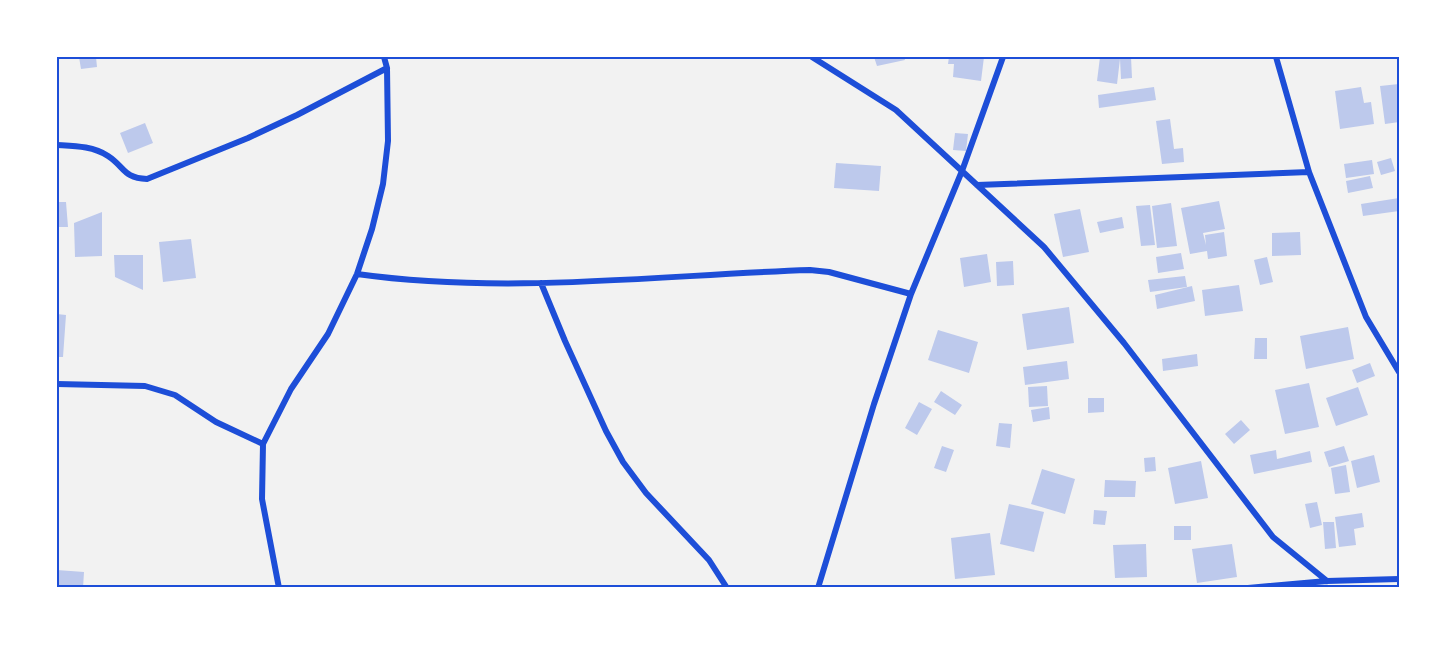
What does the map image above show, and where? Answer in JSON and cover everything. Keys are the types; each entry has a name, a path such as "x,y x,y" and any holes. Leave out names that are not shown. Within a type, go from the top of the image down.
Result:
{"street":[{"path":"279,588 262,499 263,444 291,389 328,334 357,274 372,229 383,184 388,141 387,68 384,57"},
{"path":"812,57 896,110 1044,247 1110,325 1273,537 1327,581"},
{"path":"818,588 910,294 962,171 1003,57"},
{"path":"1276,57 1309,172 1366,317 1399,372"},
{"path":"57,145 95,150 109,157 126,174 135,178 147,179 257,134 387,68"},
{"path":"977,185 1309,172"},
{"path":"357,274 431,282 541,283 810,270 829,272 910,294"},
{"path":"541,283 606,431 623,462 646,493 710,560 727,588"},
{"path":"57,384 145,386 175,395 216,422 263,444"},
{"path":"1248,588 1327,581 1399,579"}],"building":[{"path":"79,57 96,57 97,67 81,69"},
{"path":"874,57 904,57 905,60 877,66"},
{"path":"949,57 984,57 981,81 953,77 954,64 948,64"},
{"path":"1100,57 1131,57 1132,78 1121,79 1120,59 1117,84 1097,81"},
{"path":"1399,84 1399,122 1385,124 1380,86"},
{"path":"1154,87 1156,100 1099,108 1098,95"},
{"path":"1361,87 1364,103 1371,102 1374,124 1340,129 1335,91"},
{"path":"1170,119 1174,149 1183,148 1184,162 1162,164 1156,121"},
{"path":"145,123 153,143 128,153 120,133"},
{"path":"955,133 968,134 966,151 953,150"},
{"path":"1391,158 1395,171 1381,175 1377,162"},
{"path":"1372,160 1374,174 1346,178 1344,164"},
{"path":"836,163 881,166 879,191 834,188"},
{"path":"1370,176 1373,188 1348,193 1346,181"},
{"path":"1399,198 1399,211 1363,216 1361,204"},
{"path":"1219,201 1225,229 1203,233 1206,245 1205,235 1224,232 1227,256 1208,259 1207,251 1190,254 1181,208"},
{"path":"57,202 66,202 68,227 57,227"},
{"path":"1171,203 1177,246 1157,248 1152,206"},
{"path":"1150,205 1155,245 1141,246 1136,206"},
{"path":"1080,209 1089,252 1063,257 1054,214"},
{"path":"102,212 102,256 75,257 74,223"},
{"path":"1122,217 1124,228 1100,233 1097,222"},
{"path":"1300,232 1301,255 1272,256 1272,233"},
{"path":"191,239 196,278 163,282 159,242"},
{"path":"1181,253 1184,269 1158,273 1156,257"},
{"path":"987,254 991,282 964,287 960,258"},
{"path":"114,255 143,255 143,290 115,277"},
{"path":"1267,257 1273,282 1260,285 1254,260"},
{"path":"1013,261 1014,285 997,286 996,262"},
{"path":"1185,276 1187,287 1150,292 1148,280"},
{"path":"1239,285 1243,311 1205,316 1202,290"},
{"path":"1192,286 1195,301 1157,309 1155,295"},
{"path":"1069,307 1074,343 1027,350 1022,314"},
{"path":"57,314 66,315 63,357 57,357"},
{"path":"1348,327 1354,359 1306,369 1300,336"},
{"path":"938,330 978,342 969,373 928,360"},
{"path":"1255,338 1267,338 1267,359 1254,359"},
{"path":"1197,354 1198,366 1163,371 1162,359"},
{"path":"1067,361 1069,379 1025,385 1023,367"},
{"path":"1370,363 1375,376 1357,383 1352,370"},
{"path":"1309,383 1319,427 1285,434 1275,390"},
{"path":"1047,386 1048,406 1029,407 1028,387"},
{"path":"1358,387 1368,415 1336,426 1326,398"},
{"path":"941,391 962,405 955,415 934,402"},
{"path":"1088,398 1104,398 1104,412 1088,413"},
{"path":"919,402 932,409 917,435 905,428"},
{"path":"1049,407 1050,419 1033,422 1031,410"},
{"path":"1241,420 1250,430 1234,444 1225,434"},
{"path":"999,423 1012,424 1010,448 996,446"},
{"path":"942,446 954,450 946,472 934,468"},
{"path":"1344,446 1349,461 1329,467 1324,452"},
{"path":"1276,450 1277,459 1310,451 1312,462 1254,474 1250,455"},
{"path":"1374,455 1380,482 1357,488 1351,461"},
{"path":"1155,457 1156,471 1145,472 1144,458"},
{"path":"1201,461 1208,498 1175,504 1168,468"},
{"path":"1346,465 1350,492 1335,494 1331,468"},
{"path":"1042,469 1075,479 1065,514 1031,504"},
{"path":"1105,480 1136,481 1135,497 1104,497"},
{"path":"1317,502 1322,525 1310,528 1305,504"},
{"path":"1009,504 1044,512 1034,552 1000,544"},
{"path":"1094,510 1107,511 1105,525 1093,524"},
{"path":"1362,513 1364,527 1354,529 1356,545 1339,547 1335,517"},
{"path":"1323,522 1334,522 1336,548 1325,549"},
{"path":"1174,526 1191,526 1191,540 1174,540"},
{"path":"990,533 995,575 955,579 951,538"},
{"path":"1146,544 1147,577 1115,578 1113,545"},
{"path":"1232,544 1237,577 1197,583 1192,549"},
{"path":"57,570 84,572 83,588 57,588"},
{"path":"1059,585 1059,588 1044,588 1044,586"}]}
